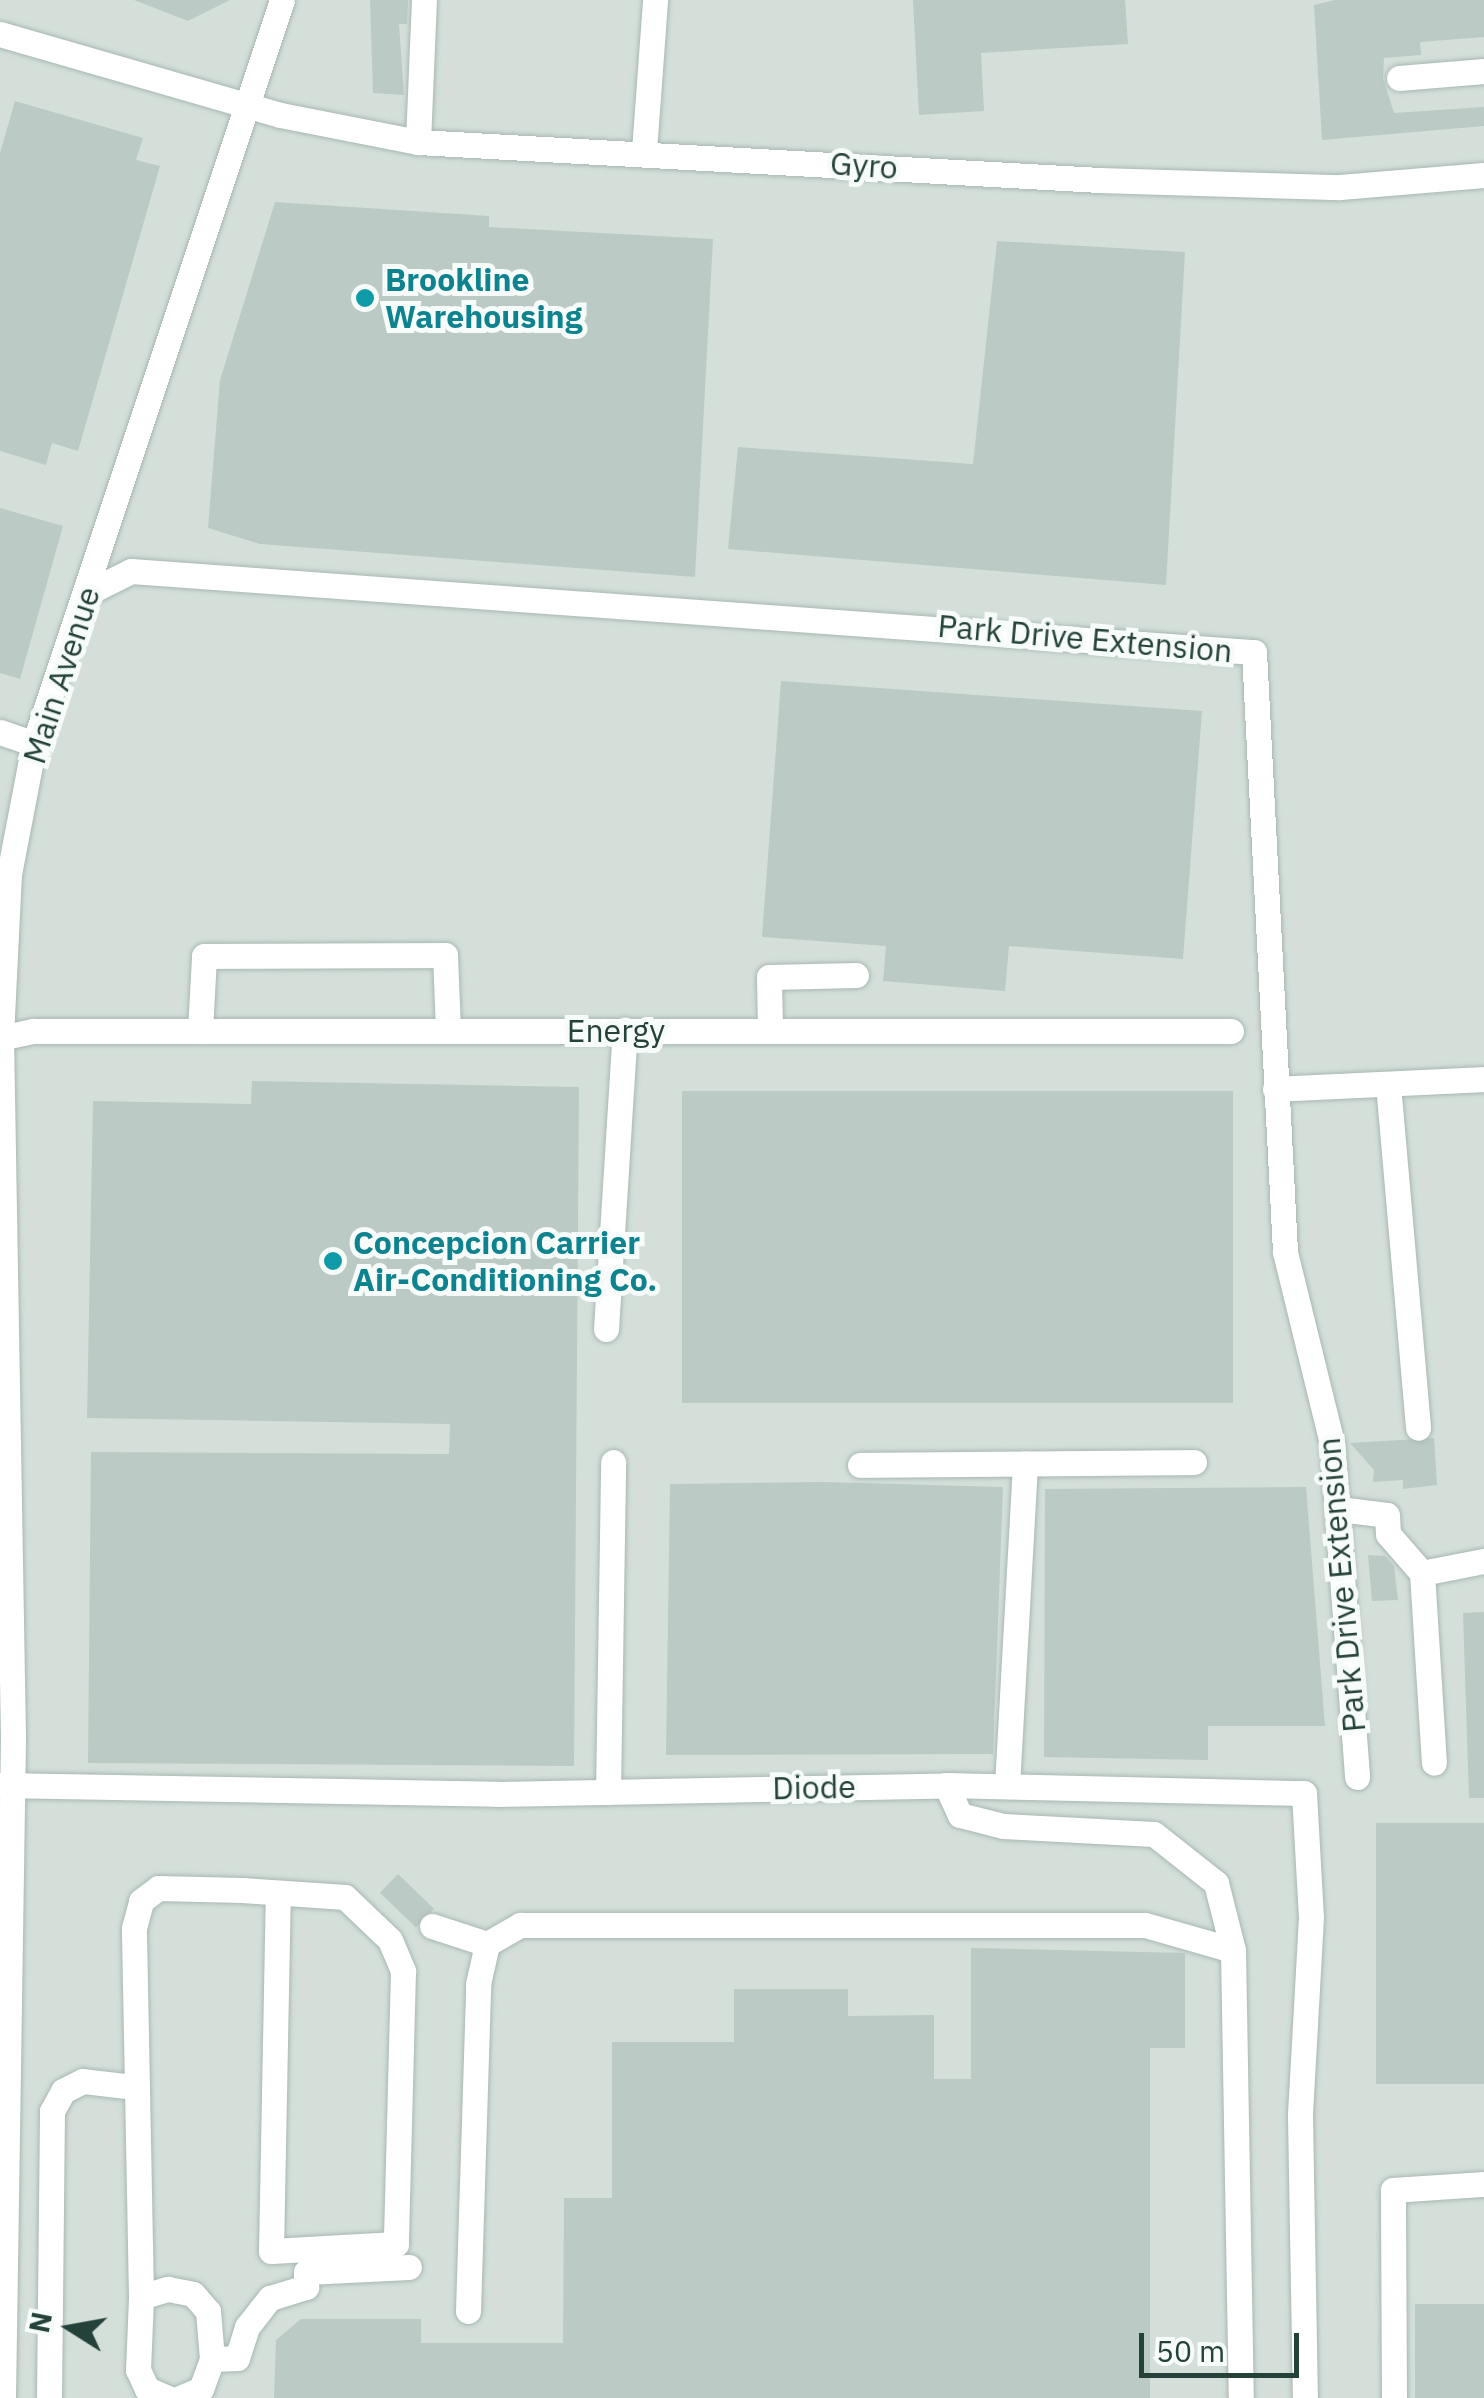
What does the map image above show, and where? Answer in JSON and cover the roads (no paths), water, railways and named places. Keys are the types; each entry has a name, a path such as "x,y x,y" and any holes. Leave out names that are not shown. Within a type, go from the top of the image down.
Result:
{"street":[{"name":"Main Avenue","path":"3,2398 6,1786 0,1038 9,874 34,744 90,592 282,0"},
{"path":"418,142 424,0"},
{"path":"644,151 654,0"},
{"name":"Gyro","path":"0,34 247,105 418,142 1303,186 1484,175"},
{"path":"1399,78 1484,71"},
{"name":"Park Drive Extension","path":"90,592 132,571 1254,652 1285,1252 1332,1443 1357,1777"},
{"path":"0,732 34,744"},
{"path":"200,1030 204,956 445,954 448,1030"},
{"path":"770,1030 769,977 856,975"},
{"name":"Energy","path":"0,1038 200,1030 1232,1031"},
{"path":"606,1330 625,1030"},
{"path":"1274,1089 1484,1079"},
{"path":"1388,1084 1418,1428"},
{"path":"608,1792 613,1462"},
{"path":"860,1465 1194,1462"},
{"path":"1007,1786 1024,1464"},
{"path":"1339,1509 1387,1515 1388,1534 1422,1573 1434,1763"},
{"path":"1422,1573 1484,1561"},
{"path":"946,1785 960,1815 1004,1826 1154,1834 1216,1883 1234,1950 1240,2398"},
{"name":"Diode","path":"6,1786 608,1792 946,1785 1304,1793 1311,1917 1300,2116 1305,2398"},
{"path":"168,2398 148,2389 138,2370 141,2297 134,2087 134,1928 141,1902 158,1888 278,1893 345,1897 364,1910 402,1971 396,2244 271,2250 278,1893"},
{"path":"468,2311 478,1984 487,1944 520,1925 1145,1924 1234,1950"},
{"path":"432,1926 487,1944"},
{"path":"49,2398 52,2111 63,2091 84,2082 134,2087"},
{"path":"1394,2398 1393,2190 1484,2184"},
{"path":"6,2218 51,2208"},
{"path":"212,2359 238,2358 247,2327 270,2298 306,2288 306,2272 410,2267"},
{"path":"141,2297 168,2288 192,2294 208,2311 212,2359 202,2389 180,2398"}],"place":[{"name":"Brookline Warehousing","path":"365,298"},
{"name":"Concepcion Carrier Air-Conditioning Co.","path":"333,1261"}]}
